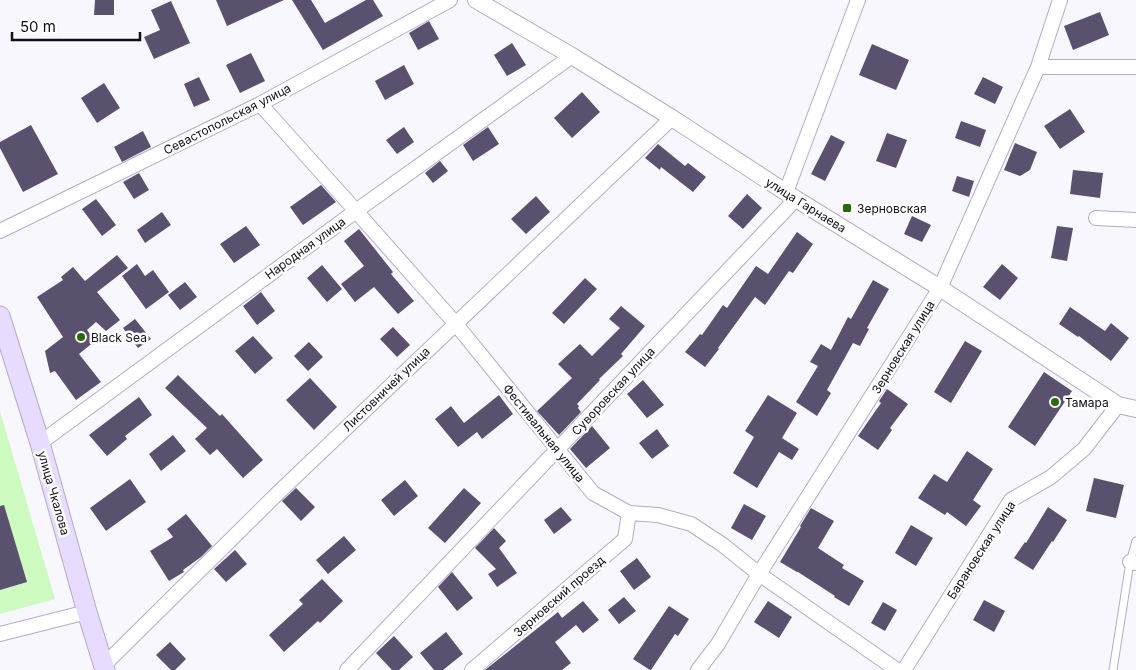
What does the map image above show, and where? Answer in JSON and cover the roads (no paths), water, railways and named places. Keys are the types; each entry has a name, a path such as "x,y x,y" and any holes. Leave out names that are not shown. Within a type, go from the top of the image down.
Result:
{"main road":[{"name":"улица Чкалова","path":"0,316 40,443 87,612 105,668"}],"street":[{"name":"Севастопольская улица","path":"0,231 260,104 450,0"},
{"name":"улица Гарнаева","path":"476,0 572,56 672,118 940,288 1118,405 1136,409"},
{"name":"Суворовская улица","path":"348,670 558,449 791,195 858,0"},
{"name":"Зерновская улица","path":"698,670 718,644 759,574 940,288 1038,67 1060,0"},
{"name":"Народная улица","path":"40,443 356,211 572,56"},
{"path":"1038,67 1136,67"},
{"name":"Фестивальная улица","path":"260,104 455,323 593,493 629,513 658,515 691,524 897,670"},
{"name":"Листовничей улица","path":"105,668 279,492 672,118"},
{"path":"1096,218 1136,220"},
{"name":"Барановская улица","path":"904,670 1011,500 1051,476 1084,449 1118,405"},
{"name":"Зерновский проезд","path":"472,670 625,539 629,513"},
{"path":"0,634 87,612"}],"lane":[{"path":"1113,670 1136,541"}],"place":[{"name":"Зерновская","path":"847,208"},
{"name":"Black Sea","path":"81,337"},
{"name":"Тамара","path":"1055,402"}]}
